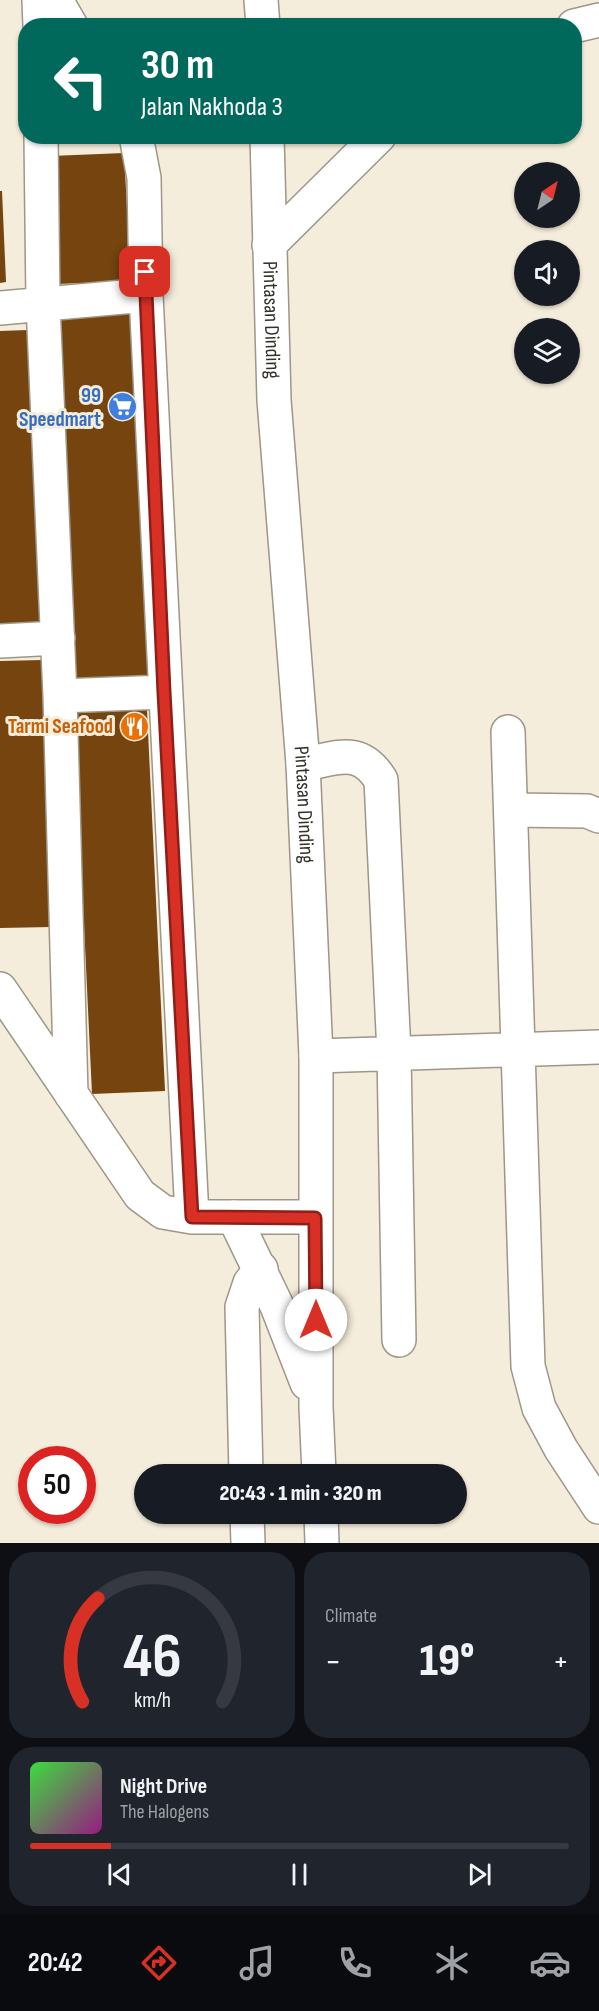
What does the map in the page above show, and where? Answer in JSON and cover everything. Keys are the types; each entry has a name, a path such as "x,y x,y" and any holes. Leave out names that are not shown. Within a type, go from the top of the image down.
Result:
{"street":[{"path":"39,0 40,18"},
{"path":"56,0 66,18"},
{"path":"582,25 599,20"},
{"path":"41,144 43,304 58,638 71,1094"},
{"path":"138,144 144,178 146,296 164,692 192,1217"},
{"name":"Pintasan Dinding","path":"267,144 273,400 303,764 316,1056 316,1407 319,1464"},
{"path":"269,245 371,144"},
{"path":"0,308 146,296"},
{"path":"0,641 58,638"},
{"path":"60,696 164,692"},
{"path":"508,732 528,1366 539,1408 561,1449 599,1508"},
{"path":"303,764 354,756 374,769 381,780 394,1053 399,1340"},
{"path":"510,810 587,811 599,816"},
{"path":"0,989 140,1195 163,1212 192,1217 315,1218"},
{"path":"316,1056 599,1047"},
{"path":"234,1217 261,1269 294,1345 316,1407"},
{"path":"246,1464 242,1307 250,1283 261,1269"},
{"path":"247,1524 248,1543"},
{"path":"321,1524 322,1543"}],"building":[{"path":"124,153 131,281 58,284 51,156"},
{"path":"0,191 2,191 6,282 0,283"},
{"path":"130,311 151,684 77,688 55,314"},
{"path":"28,330 42,635 0,637 0,331"},
{"path":"43,660 51,927 0,928 0,661"},
{"path":"147,710 165,1091 92,1094 74,713"}],"place":[{"name":"99 Speedmart","path":"122,407"},
{"name":"Tarmi Seafood","path":"134,726"}],"route":[{"path":"145,272 164,692 192,1217 315,1218 316,1320"}]}
